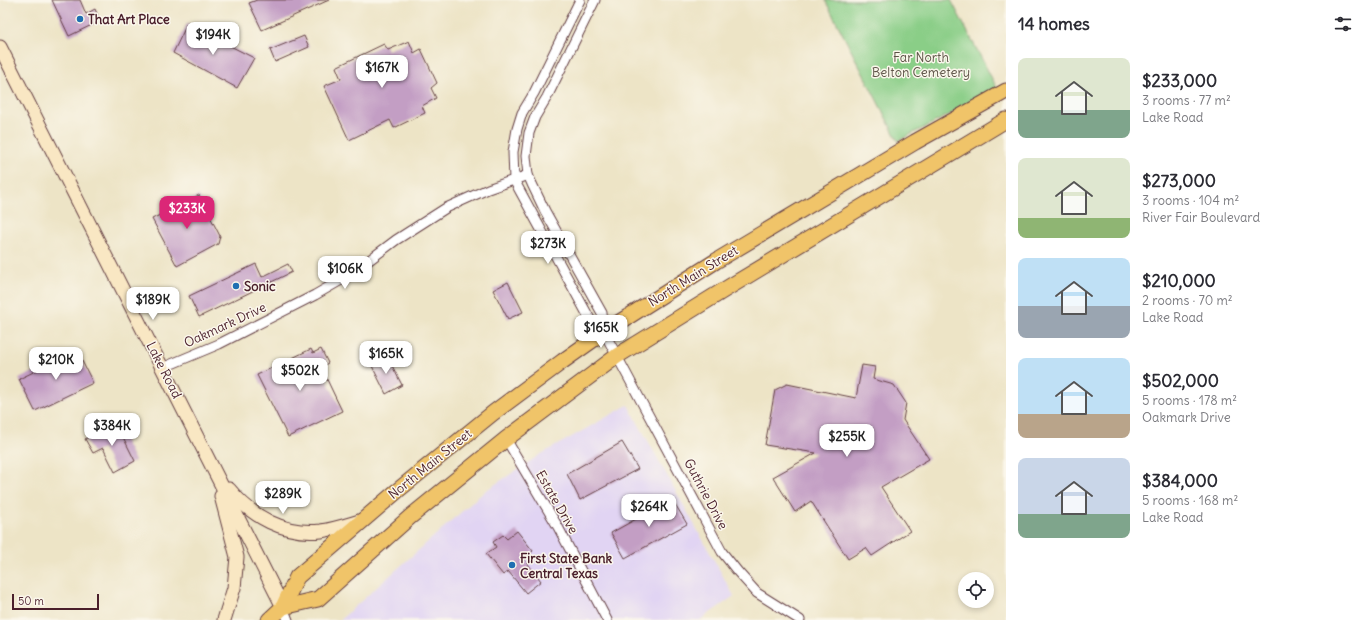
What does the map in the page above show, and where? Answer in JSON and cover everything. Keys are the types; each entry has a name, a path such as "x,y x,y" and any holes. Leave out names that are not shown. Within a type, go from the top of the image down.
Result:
{"main road":[{"name":"Lake Road","path":"0,47 286,614"},
{"name":"North Main Street","path":"269,620 286,614 297,577 363,520 493,413 604,332 716,261 915,142 1006,91"},
{"path":"286,614 318,599 410,516 506,439 617,356 1006,120"},
{"path":"215,473 241,503 258,516 281,527 302,532 320,531 363,520"},
{"path":"215,473 237,558 234,588 224,620"}],"street":[{"path":"580,0 534,93 522,113 516,129 513,152 514,180 591,321 604,332"},
{"path":"595,0 535,117 529,133 526,156 528,175 544,210 602,313 604,332"},
{"name":"Oakmark Drive","path":"162,368 219,344 315,295 348,276 396,240 446,208 488,189 528,175"},
{"name":"Guthrie Drive","path":"604,332 722,552 757,593 800,620"},
{"name":"Estate Drive","path":"506,439 558,528 607,620"}],"shaded area":[{"path":"628,405 734,596 700,620 340,620 485,491 538,456"}],"green space":[{"name":"Far North Belton Cemetery","path":"825,0 951,0 998,90 898,141"}],"building":[{"name":"That Art Place","path":"52,0 80,0 86,14 95,9 100,21 69,36"},
{"path":"257,0 329,0 262,30 249,3"},
{"path":"187,24 254,58 237,88 173,53"},
{"path":"304,36 309,47 275,62 270,50"},
{"path":"409,41 414,53 421,49 437,83 431,88 436,98 422,106 425,113 394,128 390,120 349,140 324,86 341,79 336,67 384,44 388,50"},
{"path":"199,195 220,236 218,244 177,266 152,219"},
{"name":"Sonic","path":"256,264 262,277 288,264 292,272 199,317 189,296"},
{"path":"508,282 523,312 508,319 493,290"},
{"path":"311,349 313,353 321,349 328,363 321,367 342,411 288,437 257,375"},
{"path":"77,351 93,383 35,411 19,379"},
{"path":"387,356 402,385 386,394 371,364"},
{"path":"862,365 875,367 873,379 894,385 906,403 903,420 929,459 881,487 910,531 872,556 866,548 848,559 811,501 795,512 773,477 816,453 765,445 775,390 787,384 856,398"},
{"path":"116,423 135,461 115,472 103,448 93,453 85,439"},
{"path":"622,442 638,469 580,500 567,474"},
{"path":"672,499 687,524 625,558 611,533"},
{"name":"First State Bank Central Texas","path":"517,531 533,551 524,559 541,581 526,593 508,571 503,575 486,554 496,547 493,542 503,535 507,539"}],"place":[{"name":"That Art Place","path":"80,19"},
{"name":"Sonic","path":"236,286"},
{"name":"First State Bank Central Texas","path":"512,565"}]}
